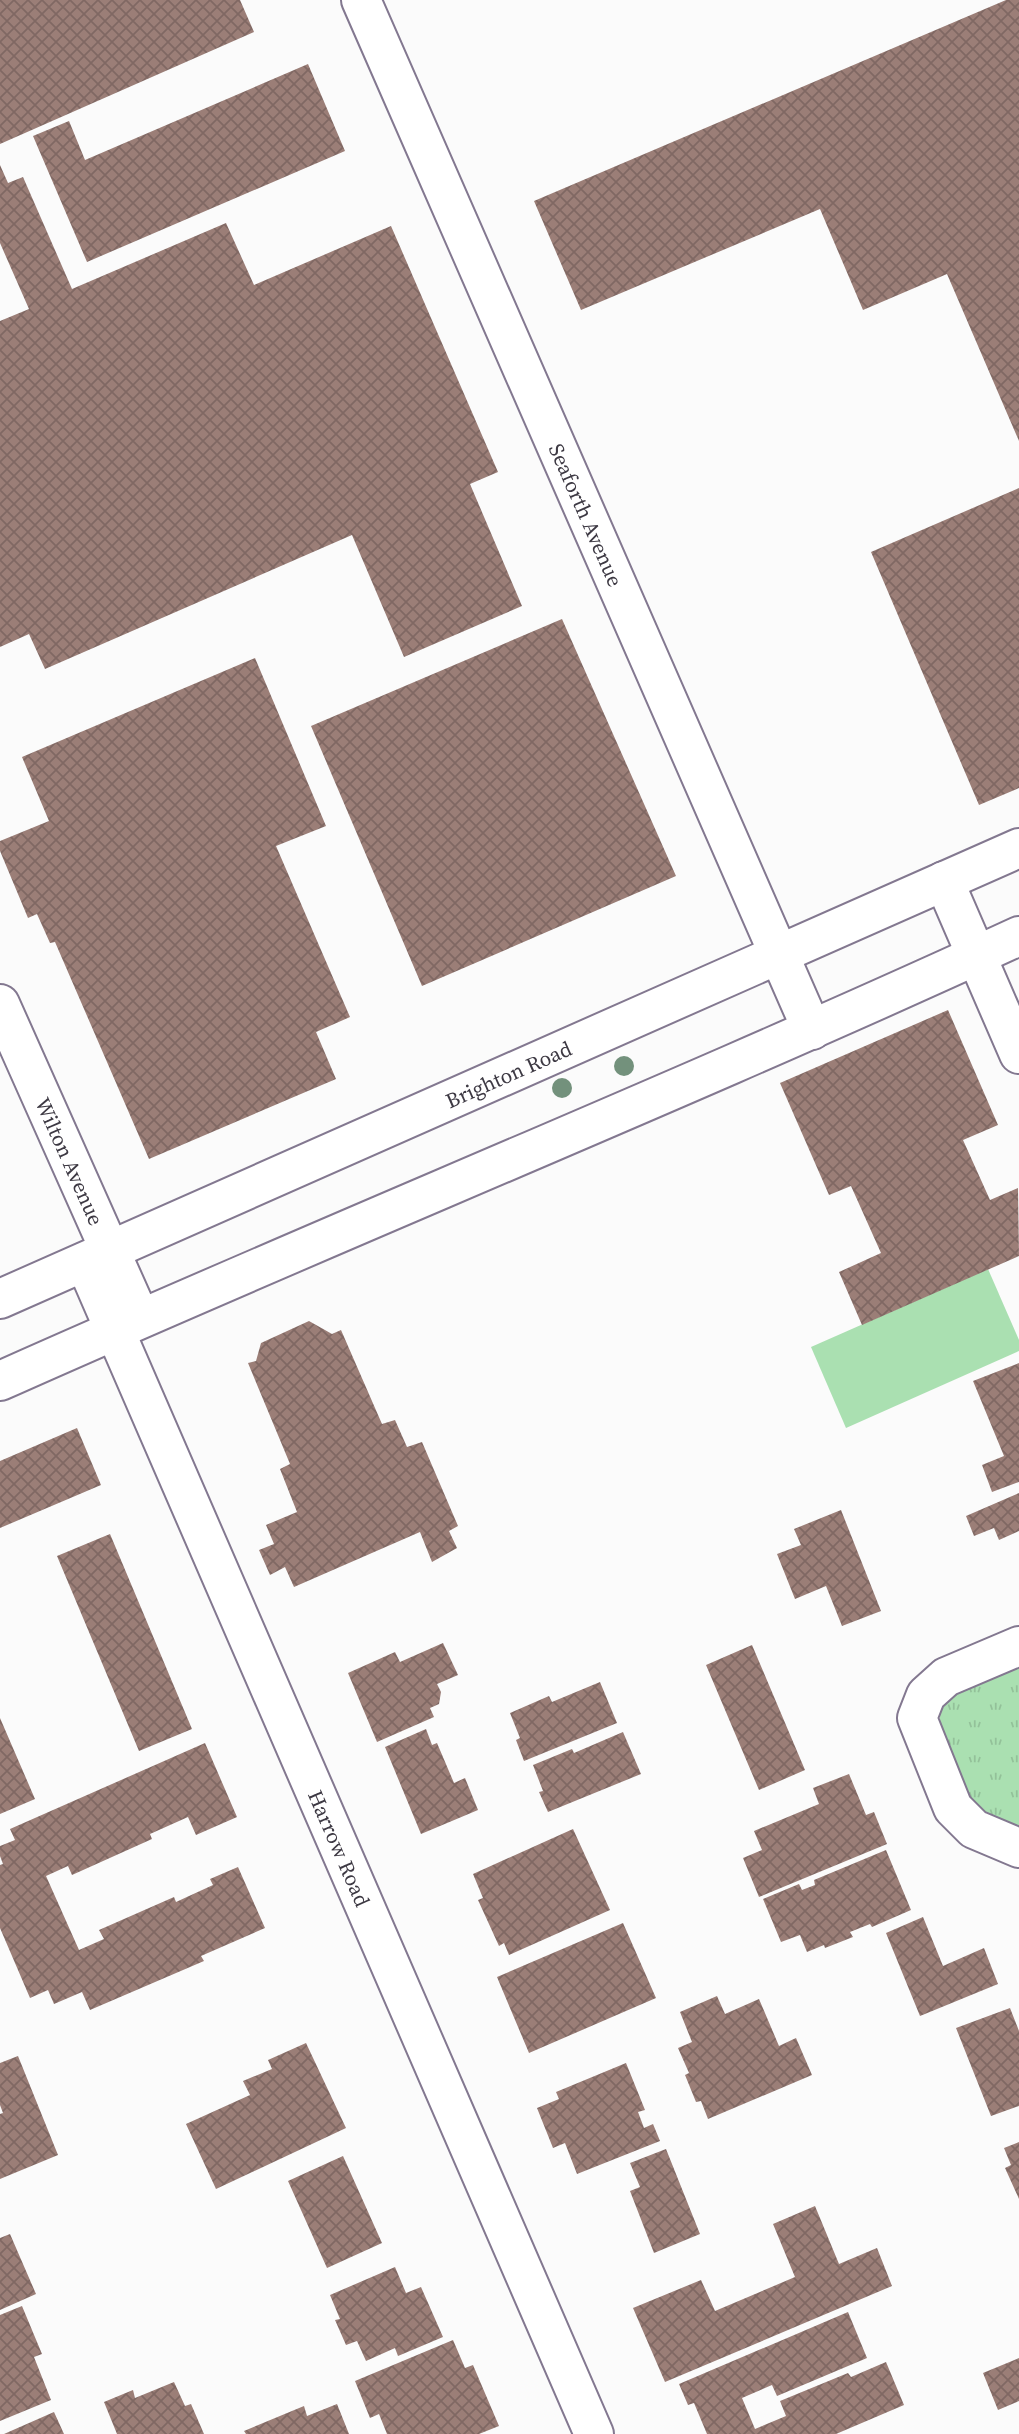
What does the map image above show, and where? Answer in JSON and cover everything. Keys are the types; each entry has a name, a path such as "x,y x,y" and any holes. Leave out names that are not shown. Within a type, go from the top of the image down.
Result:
{"street":[{"name":"Seaforth Avenue","path":"361,0 812,1030"},
{"name":"Brighton Road","path":"0,1299 1019,848"},
{"path":"944,881 1019,1054"},
{"path":"0,1381 812,1030 1019,936"},
{"name":"Wilton Avenue","path":"0,1004 97,1257"},
{"name":"Harrow Road","path":"97,1257 594,2434"},
{"path":"1019,1646 946,1677 926,1695 917,1718 953,1808 974,1829 1019,1848"}],"green space":[{"path":"988,1269 1019,1340 1019,1351 846,1428 811,1347"},
{"path":"1019,1666 1019,1829 977,1809 964,1791 940,1728 940,1709 952,1695"}],"building":[{"path":"0,0 240,0 254,32 0,144"},
{"path":"1006,0 1019,0 1019,441 947,274 863,310 820,209 581,310 534,201"},
{"path":"308,64 345,151 87,262 33,136 69,121 85,160"},
{"path":"0,165 8,183 23,177 72,289 226,223 254,285 391,226 498,472 470,484 522,606 404,657 352,535 45,669 29,634 0,647 0,321 29,309 0,243"},
{"path":"1019,488 1019,788 979,805 871,552"},
{"path":"562,619 676,876 422,986 311,726"},
{"path":"255,658 326,826 276,846 350,1017 316,1032 336,1079 149,1159 55,942 50,943 37,914 28,918 0,851 0,841 49,821 22,757"},
{"path":"948,1010 998,1125 963,1140 990,1200 1018,1188 1019,1256 862,1325 839,1272 881,1253 851,1186 829,1195 780,1083"},
{"path":"309,1321 332,1334 341,1330 382,1424 395,1420 407,1447 422,1442 458,1526 449,1531 457,1548 432,1562 420,1532 294,1587 285,1567 270,1575 259,1550 274,1544 266,1525 297,1512 280,1469 290,1464 248,1363 256,1361 261,1343"},
{"path":"1019,1363 1019,1482 992,1492 982,1465 1004,1456 973,1381"},
{"path":"77,1428 101,1485 0,1528 0,1461"},
{"path":"1019,1493 1019,1531 999,1540 994,1528 974,1536 966,1516"},
{"path":"841,1510 881,1611 842,1626 826,1586 795,1599 777,1554 801,1545 794,1529"},
{"path":"110,1534 192,1729 139,1751 57,1556"},
{"path":"443,1643 458,1675 437,1684 441,1692 439,1704 430,1708 434,1717 377,1742 348,1673 395,1652 400,1662"},
{"path":"752,1645 805,1770 759,1790 706,1665"},
{"path":"600,1682 617,1723 524,1761 516,1740 520,1738 510,1713 549,1696 552,1702"},
{"path":"0,1718 35,1799 0,1814"},
{"path":"426,1729 432,1745 437,1743 454,1783 465,1778 478,1810 421,1834 385,1747"},
{"path":"623,1732 641,1774 548,1812 539,1792 543,1791 533,1765 572,1749 574,1753"},
{"path":"205,1743 237,1817 196,1835 188,1817 150,1834 152,1839 72,1875 68,1866 46,1876 79,1950 104,1939 99,1930 174,1897 176,1902 213,1885 210,1879 238,1867 265,1928 201,1956 204,1961 90,2010 82,1992 54,2004 48,1990 30,1998 0,1928 0,1865 3,1864 0,1846 15,1840 10,1829"},
{"path":"849,1774 866,1815 874,1812 887,1844 759,1897 743,1858 762,1850 754,1831 819,1804 813,1788"},
{"path":"573,1829 610,1910 509,1955 504,1943 499,1946 478,1900 483,1898 473,1874"},
{"path":"886,1850 911,1910 872,1927 870,1924 850,1932 853,1937 825,1948 824,1945 807,1952 800,1935 781,1942 763,1899 799,1884 802,1890 815,1885 814,1880"},
{"path":"923,1917 943,1966 984,1948 998,1984 920,2016 886,1933"},
{"path":"623,1923 656,1998 529,2053 497,1977"},
{"path":"717,1996 725,2014 759,1999 779,2046 796,2038 812,2075 708,2119 701,2101 696,2102 685,2075 689,2073 678,2048 692,2042 680,2012"},
{"path":"1010,2008 1019,2031 1019,2106 991,2116 956,2028"},
{"path":"306,2043 346,2128 216,2189 186,2124 250,2095 243,2081 272,2069 268,2060"},
{"path":"18,2056 58,2155 0,2179 0,2114 3,2113 0,2105 0,2063"},
{"path":"626,2063 645,2110 638,2112 644,2128 653,2124 660,2141 577,2174 565,2143 553,2148 537,2108 559,2099 556,2092"},
{"path":"1019,2142 1019,2199 1005,2168 1011,2165 1004,2148"},
{"path":"666,2149 700,2234 654,2253 630,2191 640,2187 630,2163"},
{"path":"343,2156 382,2243 327,2268 288,2181"},
{"path":"815,2206 839,2264 877,2248 892,2286 665,2382 633,2308 701,2280 715,2311 795,2277 773,2224"},
{"path":"10,2234 36,2294 0,2310 0,2238"},
{"path":"395,2267 406,2293 421,2287 443,2337 398,2356 395,2348 366,2361 357,2341 346,2345 335,2320 340,2319 330,2295"},
{"path":"22,2306 42,2354 34,2357 51,2400 0,2421 0,2315"},
{"path":"848,2312 867,2358 777,2396 772,2385 742,2398 755,2429 786,2416 780,2401 848,2373 851,2377 886,2362 904,2405 836,2434 707,2434 694,2403 688,2405 679,2384"},
{"path":"453,2340 465,2368 473,2365 499,2426 479,2434 387,2434 379,2414 370,2418 355,2381"},
{"path":"1019,2358 1019,2401 998,2410 983,2373"},
{"path":"174,2382 185,2406 191,2404 204,2434 117,2434 104,2402 133,2390 135,2398"},
{"path":"337,2404 349,2434 246,2434 244,2431 304,2406 307,2416"},
{"path":"54,2412 64,2434 4,2434"}]}
